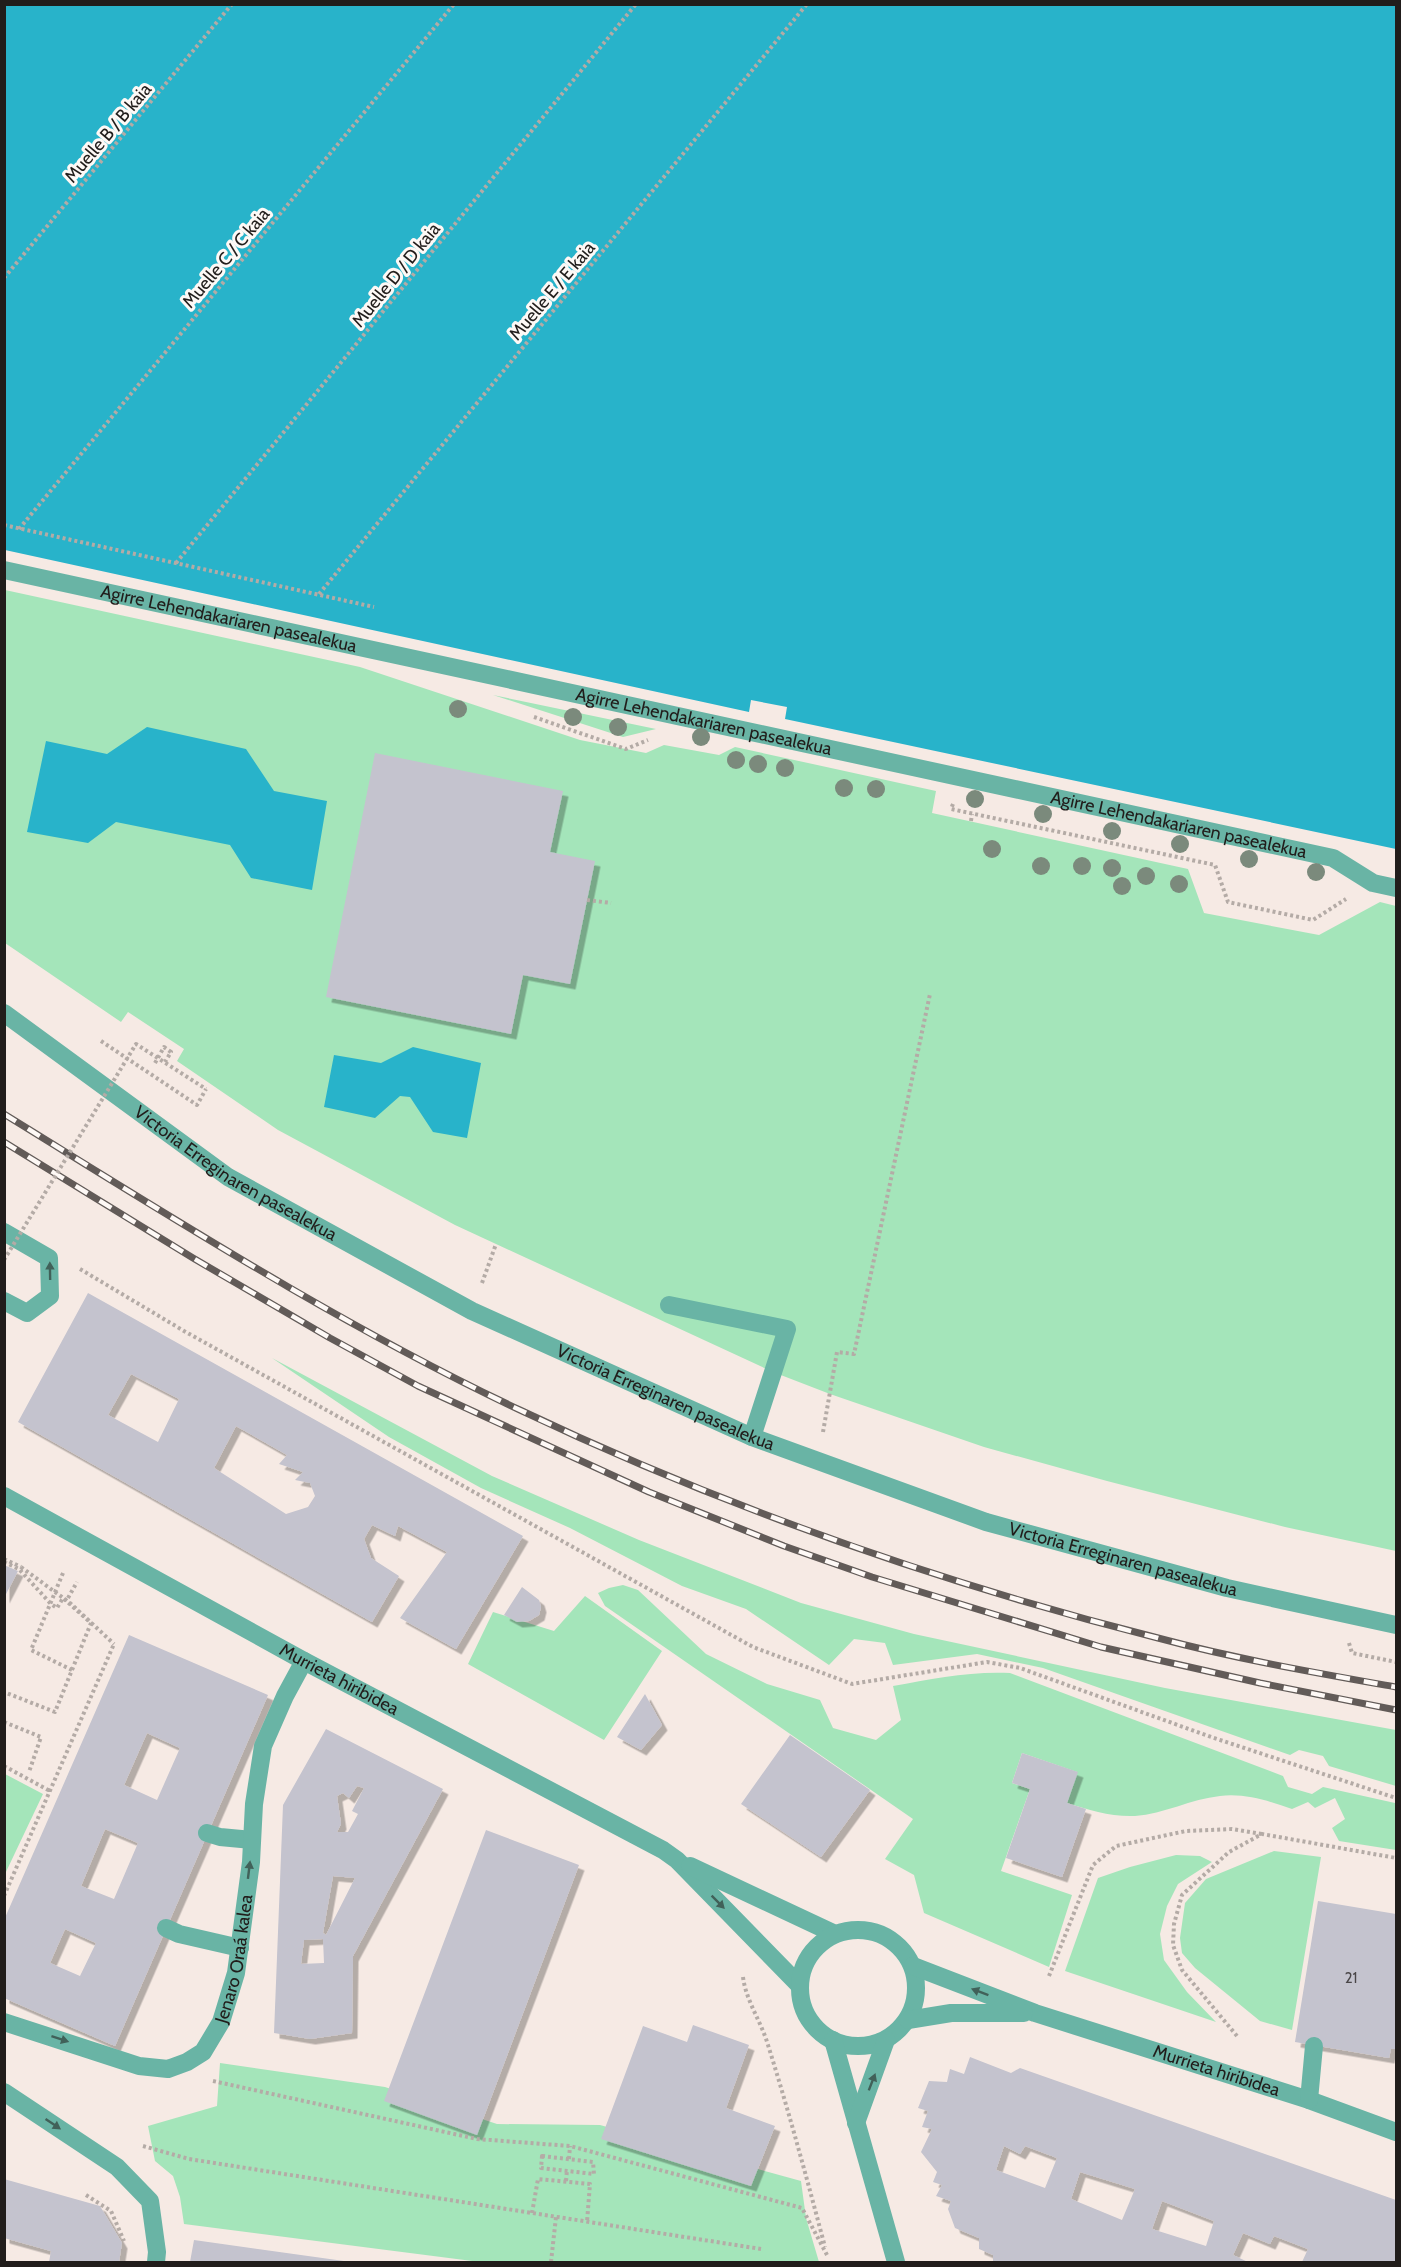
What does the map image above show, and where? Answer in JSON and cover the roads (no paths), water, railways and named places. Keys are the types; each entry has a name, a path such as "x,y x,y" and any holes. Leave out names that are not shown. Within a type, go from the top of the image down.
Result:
{"street":[{"name":"Agirre Lehendakariaren pasealekua","path":"4,570 1333,858 1373,883 1396,888"},
{"name":"Victoria Erreginaren pasealekua","path":"4,1013 228,1177 472,1311 752,1437 997,1525 1227,1588 1396,1625"},
{"path":"4,1232 49,1258 50,1296 27,1313 4,1300"},
{"path":"669,1305 787,1329 752,1437"},
{"name":"Murrieta hiribidea","path":"4,1496 304,1661 652,1844 677,1860 835,1934"},
{"name":"Jenaro Oraá kalea","path":"4,2022 139,2066 168,2068 178,2066 203,2052 221,2022 236,1973 252,1840 254,1804 263,1746 285,1696 304,1661"},
{"path":"207,1833 220,1837 252,1840"},
{"name":"Murrieta hiribidea","path":"677,1860 799,1984"},
{"path":"166,1928 179,1934 240,1948"},
{"path":"856,2123 886,2040 908,2020 915,2004 916,1981 913,1966 903,1950 889,1938 872,1931 853,1929 835,1934 821,1942 810,1954 803,1968 799,1984 801,2001 807,2017 818,2031 833,2040 851,2045 886,2040"},
{"name":"Murrieta hiribidea","path":"913,1966 1035,2013 1309,2100 1396,2132"},
{"name":"Murrieta hiribidea","path":"908,2020 951,2013 1035,2013"},
{"path":"833,2040 896,2262"},
{"path":"1309,2100 1314,2046"},
{"path":"4,2091 117,2167 150,2201 157,2252 156,2262"}],"water":[{"path":"5,4 1396,5 1396,849 785,719 787,707 751,700 749,712 5,550"},
{"path":"147,727 246,749 274,791 327,801 312,890 251,878 230,845 116,822 88,843 27,832 46,741 107,754"},
{"path":"413,1047 481,1063 467,1138 433,1132 410,1097 400,1096 375,1118 324,1107 334,1055 381,1063"}],"railway":[{"path":"4,1114 258,1269 387,1343 520,1410 674,1478 833,1539 995,1593 1217,1653 1396,1687"},
{"path":"4,1142 193,1258 418,1386 649,1492 784,1546 872,1577 1101,1647 1260,1683 1396,1710"}]}
